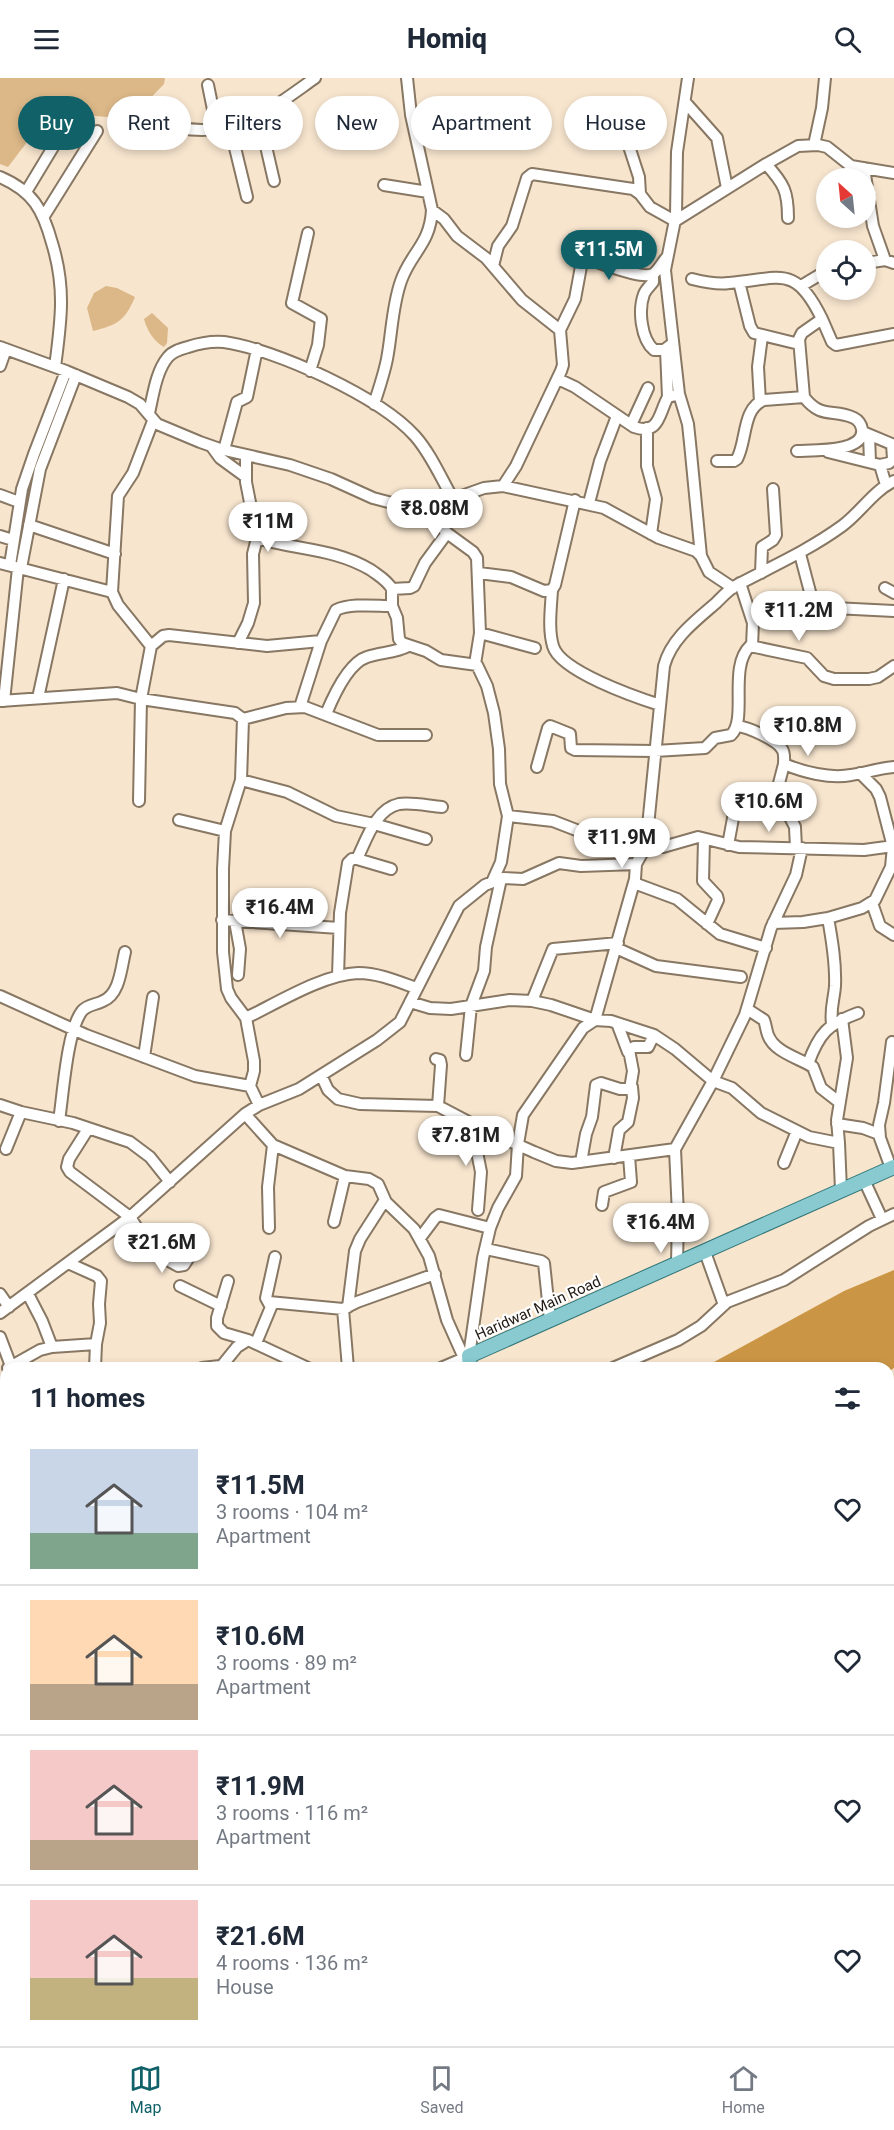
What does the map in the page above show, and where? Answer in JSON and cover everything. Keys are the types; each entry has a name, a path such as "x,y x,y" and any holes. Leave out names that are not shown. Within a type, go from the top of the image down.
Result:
{"main road":[{"name":"Haridwar Main Road","path":"468,1361 550,1320 893,1167"}],"street":[{"path":"288,96 315,78"},
{"path":"374,404 387,359 400,282 428,235 432,210 411,115 407,78"},
{"path":"688,78 677,152 675,221 666,258 665,280 674,396 688,424 701,556"},
{"path":"814,145 822,108 825,78"},
{"path":"208,85 210,96"},
{"path":"685,102 717,138 727,188"},
{"path":"44,216 97,131"},
{"path":"675,221 798,146 827,147 850,166 864,168"},
{"path":"26,192 51,150"},
{"path":"235,150 247,197"},
{"path":"267,150 274,181"},
{"path":"630,150 638,173 640,194"},
{"path":"766,164 779,178 786,192 788,218"},
{"path":"876,170 894,173"},
{"path":"493,266 498,246 508,235 527,178 532,174 628,188 640,194 650,207 675,221"},
{"path":"0,177 26,192 44,216 62,284 60,324 66,371 43,458 29,525 12,566"},
{"path":"384,185 428,192"},
{"path":"432,210 444,219 457,236 477,250 522,300 560,330"},
{"path":"874,228 890,262"},
{"path":"308,233 292,303 321,319 318,345 310,371"},
{"path":"503,486 516,466 558,379 563,364 560,330 575,298 580,264 583,259 641,275 652,274 666,258"},
{"path":"652,274 653,282 644,294 642,322 645,336 651,349 657,351 669,347"},
{"path":"692,279 721,284 783,277 801,286 815,304 832,342 836,345 894,334"},
{"path":"801,286 816,277"},
{"path":"739,282 750,326 754,333 799,344"},
{"path":"468,1361 490,1228 516,1176 523,1115 583,1028 595,1020 634,883 636,864 646,846 664,666 669,652 685,631 736,586 800,554 844,525 890,483 875,464 866,434 853,418 814,409 804,397 799,344 802,333 822,319"},
{"path":"760,402 758,367 762,336"},
{"path":"151,646 118,605 112,592 118,496 136,467 151,417 159,374 164,362 173,353 210,342 257,349 297,364 374,404 387,411 415,436 453,499"},
{"path":"0,366 3,348 128,397 140,404 151,417 212,446 290,465 331,479 373,498 406,506 453,499 484,488 503,486 589,503 614,512 651,534 696,551 709,572 736,586 753,623 752,646"},
{"path":"224,450 237,402 247,397 257,349"},
{"path":"66,371 33,454 19,502 13,540 2,701 108,693 235,713 243,718 300,707 326,714 378,735 426,735"},
{"path":"558,379 575,387 631,425 641,429 655,425 674,396"},
{"path":"631,425 648,388"},
{"path":"717,461 734,462 737,459 751,410 760,402 804,397"},
{"path":"589,503 600,461 617,416"},
{"path":"647,428 648,466 656,500 651,534"},
{"path":"797,452 820,450 839,452 875,464 889,463 893,459 893,445 866,434"},
{"path":"839,452 866,434"},
{"path":"212,446 224,462 246,477"},
{"path":"238,643 254,603 253,554 257,538 246,477 246,455"},
{"path":"761,573 762,547 773,540 776,535 773,489"},
{"path":"0,495 19,502"},
{"path":"575,500 552,590 551,637 553,646 558,657 569,665 606,685 660,705"},
{"path":"421,504 447,533 473,552 477,558 480,633 475,664"},
{"path":"29,525 115,554"},
{"path":"392,589 414,586 424,563 447,533"},
{"path":"0,536 13,540"},
{"path":"257,538 279,545 330,553 354,560 383,578 392,589 392,606 397,618 399,639 441,660 475,664 481,671 491,697 499,749 500,784 508,816 484,971 471,1006 466,1055"},
{"path":"800,554 814,607 894,611"},
{"path":"12,566 112,592"},
{"path":"479,573 511,577 544,591 552,590"},
{"path":"38,698 64,579"},
{"path":"300,707 321,642 334,612 339,608 392,606"},
{"path":"480,633 535,648"},
{"path":"139,801 141,699 151,646 163,636 169,635 267,646 321,642"},
{"path":"326,714 353,664 366,657 397,651 408,645"},
{"path":"537,767 550,726 570,734 571,747 575,750 655,751 705,748 715,738 726,737 734,733 737,726 739,673 746,650 752,646 807,658 824,676 834,679 869,679 887,672 894,666"},
{"path":"243,718 241,780 225,831 222,920 227,989 246,1018 254,1061 250,1086 259,1105"},
{"path":"677,1264 678,1215 675,1149 713,1081 747,1009 774,923 796,875 799,848 795,827 777,791 784,764 783,751 772,741 744,727 737,726"},
{"path":"784,764 816,773 845,776 894,767"},
{"path":"774,923 828,918 862,908 872,903 880,893 889,872 894,846 876,789 860,773"},
{"path":"241,780 287,792 336,816 426,839"},
{"path":"728,844 737,797"},
{"path":"357,860 374,824 388,810 398,804 442,807"},
{"path":"508,816 553,821 615,845 620,852"},
{"path":"178,820 225,831"},
{"path":"646,846 663,847 698,837 739,847 864,850 894,846"},
{"path":"704,839 703,880 718,900 707,924"},
{"path":"338,976 340,913 348,863 352,859 391,869"},
{"path":"0,1294 4,1310 130,1217 245,1114 259,1105 299,1089 400,1022 459,906 485,885 497,880 523,879 559,863 581,866 636,864"},
{"path":"634,883 677,899 724,936 766,948"},
{"path":"872,903 880,926 894,935"},
{"path":"828,918 835,984 831,1009 847,1058 837,1124 841,1190"},
{"path":"222,920 339,928"},
{"path":"235,921 240,949 237,975"},
{"path":"532,1001 553,949 617,946 656,966 741,977"},
{"path":"59,1121 69,1050 82,1011 86,1007 103,1002 115,992 125,952"},
{"path":"246,1018 298,992 338,976 358,973 388,977 416,988"},
{"path":"0,996 75,1030 195,1076 250,1086"},
{"path":"144,1057 153,997"},
{"path":"410,1002 430,1008 451,1009 510,1000 532,1001 654,1035 675,1049 713,1081 726,1084 755,1109 809,1137 839,1143"},
{"path":"747,1009 764,1020 769,1037 774,1043 794,1059 808,1064 815,1070 821,1088 839,1102"},
{"path":"808,1064 814,1046 837,1022 858,1013"},
{"path":"614,1158 619,1130 628,1122 632,1108 633,1071 617,1023"},
{"path":"628,1052 632,1047 648,1047 654,1035"},
{"path":"892,1042 879,1134 893,1167"},
{"path":"436,1059 440,1060 441,1065 438,1106"},
{"path":"321,1075 332,1095 347,1101 385,1105 438,1106 476,1126 556,1161 581,1162 675,1149"},
{"path":"581,1162 592,1117 596,1085 601,1083 626,1091 632,1087"},
{"path":"0,1105 73,1123 118,1137 138,1146 170,1182"},
{"path":"6,1149 21,1112"},
{"path":"245,1114 273,1145 345,1176 373,1180 382,1189 385,1200 406,1219 420,1238 435,1274 447,1320 468,1361"},
{"path":"837,1124 863,1128 879,1134"},
{"path":"476,1126 476,1147 481,1172 478,1210"},
{"path":"88,1129 69,1159 67,1169 130,1217 150,1248 178,1266 188,1261 201,1239"},
{"path":"784,1162 797,1131"},
{"path":"269,1228 268,1187 273,1145"},
{"path":"602,1205 605,1191 631,1182 629,1156"},
{"path":"334,1221 345,1176"},
{"path":"864,1180 882,1219"},
{"path":"348,1362 346,1308 355,1251 385,1200"},
{"path":"626,1362 692,1332 738,1296 784,1280 882,1219 894,1214"},
{"path":"420,1238 435,1218 440,1215 490,1228"},
{"path":"486,1249 544,1263 550,1320"},
{"path":"705,1252 724,1305"},
{"path":"224,1362 237,1347 252,1341 270,1313 271,1307 266,1298 275,1257"},
{"path":"68,1263 98,1276 101,1281 100,1323 95,1362"},
{"path":"269,1302 346,1308 435,1274"},
{"path":"228,1281 216,1323 219,1329 224,1333 252,1341 296,1362"},
{"path":"180,1286 221,1306"},
{"path":"28,1294 52,1347"},
{"path":"0,1337 7,1362"},
{"path":"19,1362 40,1350 52,1347 96,1344"}],"shaded area":[{"path":"0,78 165,78 164,84 152,96 107,96 107,117 95,116 95,96 18,96 18,150 21,150 8,167 0,164"},
{"path":"106,286 117,288 135,297 124,317 108,327 93,331 87,308 94,293"},
{"path":"152,313 168,328 167,343 164,347 154,339 145,323 144,319"},
{"path":"894,1270 894,1362 714,1362 844,1291"}]}
